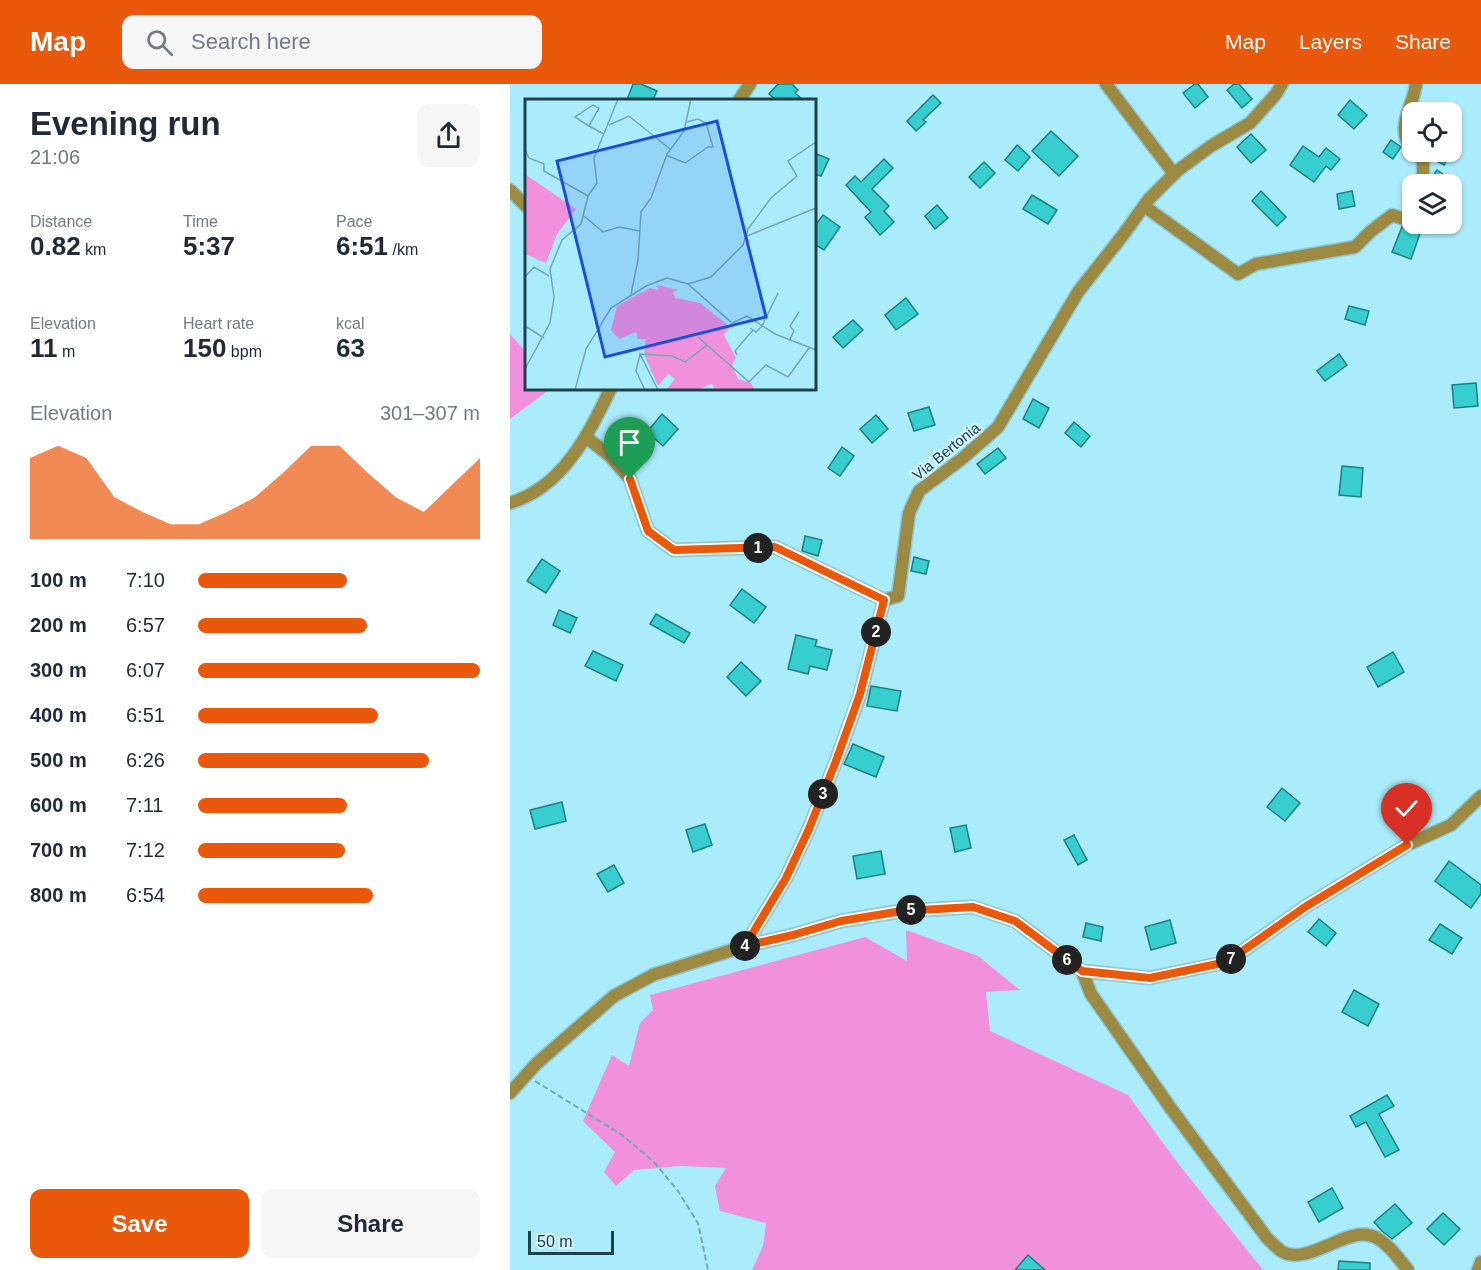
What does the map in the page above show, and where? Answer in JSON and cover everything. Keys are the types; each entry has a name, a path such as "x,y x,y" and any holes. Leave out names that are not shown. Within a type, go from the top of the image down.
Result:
{"street":[{"path":"740,99 750,84"},
{"path":"1106,84 1174,174"},
{"name":"Via Bertonia","path":"745,946 786,878 809,829 836,761 860,694 884,600 898,596 909,513 919,491 963,458 998,427 1078,292 1144,206 1174,174 1211,146 1250,123 1282,84"},
{"path":"1410,102 1416,84"},
{"path":"510,189 525,205"},
{"path":"1144,206 1238,274 1256,264 1355,247 1392,215 1402,218"},
{"path":"510,503 523,499 558,476 586,436 610,390"},
{"path":"586,436 610,456 630,479 648,531 674,550 775,547 884,600"},
{"path":"510,1093 614,996 653,975 745,946 841,921 902,911 973,907 1015,921 1082,971 1150,978 1227,962 1305,907 1407,845 1451,825 1481,796"},
{"path":"1082,971 1091,994 1172,1110 1267,1238 1282,1252 1298,1254 1354,1235 1373,1236 1387,1245 1408,1270"},
{"path":"1478,1270 1481,1262"}],"path":[{"path":"526,1076 622,1135 654,1162 678,1191 698,1223 708,1270"}],"shaded area":[{"path":"510,334 525,351 525,390 549,390 510,419"},
{"path":"906,930 978,956 1020,990 986,992 990,1031 1128,1095 1177,1162 1263,1270 752,1270 763,1246 766,1223 720,1211 715,1186 726,1168 681,1166 634,1170 616,1186 604,1172 615,1152 583,1121 612,1055 629,1066 640,1023 653,1010 650,995 865,937 907,961"}],"building":[{"path":"633,84 641,84 657,91 653,99 627,99"},
{"path":"778,84 792,84 798,90 795,93 802,99 775,99 769,94"},
{"path":"1198,84 1208,97 1195,108 1183,93"},
{"path":"1234,84 1239,84 1252,99 1242,108 1227,90"},
{"path":"933,95 941,103 923,120 926,122 916,131 907,121"},
{"path":"1350,100 1367,115 1354,129 1338,115"},
{"path":"1051,131 1078,156 1059,176 1032,151"},
{"path":"1251,134 1266,150 1251,163 1237,147"},
{"path":"1391,140 1401,147 1393,159 1383,152"},
{"path":"1017,145 1030,157 1018,171 1005,160"},
{"path":"1303,146 1319,157 1326,148 1340,159 1331,170 1326,166 1314,182 1290,165"},
{"path":"816,154 829,159 821,176 816,175"},
{"path":"884,159 893,168 872,189 889,206 884,211 894,222 880,235 865,217 871,212 846,185 855,176 861,182"},
{"path":"984,162 995,173 980,188 969,177"},
{"path":"1261,191 1286,217 1277,226 1252,201"},
{"path":"1352,191 1355,206 1339,209 1337,194"},
{"path":"1032,195 1057,210 1048,224 1023,209"},
{"path":"937,205 948,218 935,229 925,216"},
{"path":"823,215 840,227 824,250 816,245 816,224"},
{"path":"1402,227 1402,234 1420,234 1411,259 1392,252"},
{"path":"906,298 918,314 896,330 885,315"},
{"path":"1349,306 1369,311 1365,325 1345,319"},
{"path":"853,320 863,330 843,348 833,337"},
{"path":"1339,354 1347,365 1325,381 1317,371"},
{"path":"1476,383 1478,406 1454,408 1452,385"},
{"path":"1033,399 1049,408 1039,428 1023,419"},
{"path":"929,407 935,425 914,431 908,413"},
{"path":"662,414 678,429 663,446 647,432"},
{"path":"876,415 888,429 872,443 860,429"},
{"path":"1074,422 1090,436 1081,447 1065,433"},
{"path":"842,447 854,456 840,476 828,468"},
{"path":"998,448 1006,458 985,474 977,464"},
{"path":"1342,466 1363,468 1361,497 1339,495"},
{"path":"805,536 822,540 818,556 802,551"},
{"path":"914,557 929,561 926,574 911,571"},
{"path":"542,559 560,571 546,593 527,581"},
{"path":"742,589 766,607 754,623 730,605"},
{"path":"559,610 577,618 570,633 553,625"},
{"path":"656,614 690,633 684,643 650,624"},
{"path":"796,635 817,640 815,646 832,650 827,670 810,666 808,674 788,669"},
{"path":"593,651 623,665 616,681 585,666"},
{"path":"1393,652 1404,672 1378,687 1367,667"},
{"path":"741,662 761,681 746,696 727,677"},
{"path":"871,686 901,691 897,711 867,706"},
{"path":"853,744 884,757 876,777 844,764"},
{"path":"1282,788 1300,803 1285,821 1267,807"},
{"path":"562,802 566,821 535,829 530,810"},
{"path":"705,824 712,845 693,852 686,830"},
{"path":"966,825 971,848 955,852 950,828"},
{"path":"1074,835 1087,860 1078,865 1064,840"},
{"path":"881,851 885,874 857,879 853,856"},
{"path":"1449,861 1481,885 1481,894 1471,908 1435,881"},
{"path":"614,865 624,883 608,892 597,874"},
{"path":"1319,919 1336,933 1326,946 1308,932"},
{"path":"1170,920 1176,943 1151,950 1145,927"},
{"path":"1086,923 1103,927 1101,941 1083,937"},
{"path":"1440,924 1462,938 1452,954 1429,940"},
{"path":"1354,990 1379,1004 1368,1026 1342,1012"},
{"path":"1387,1095 1394,1106 1379,1114 1399,1150 1385,1157 1366,1122 1356,1127 1350,1116"},
{"path":"1332,1188 1343,1208 1319,1222 1308,1202"},
{"path":"1395,1204 1412,1223 1392,1239 1374,1222"},
{"path":"1443,1213 1460,1229 1444,1245 1427,1229"},
{"path":"1028,1255 1045,1270 1015,1270"},
{"path":"1339,1261 1370,1263 1370,1270 1338,1270"}],"route":[{"path":"630,479 648,531 674,550 775,547 884,600 860,694 809,829 786,878 745,946 841,921 902,911 973,907 1015,921 1082,971 1150,978 1227,962 1305,907 1407,845"}]}
